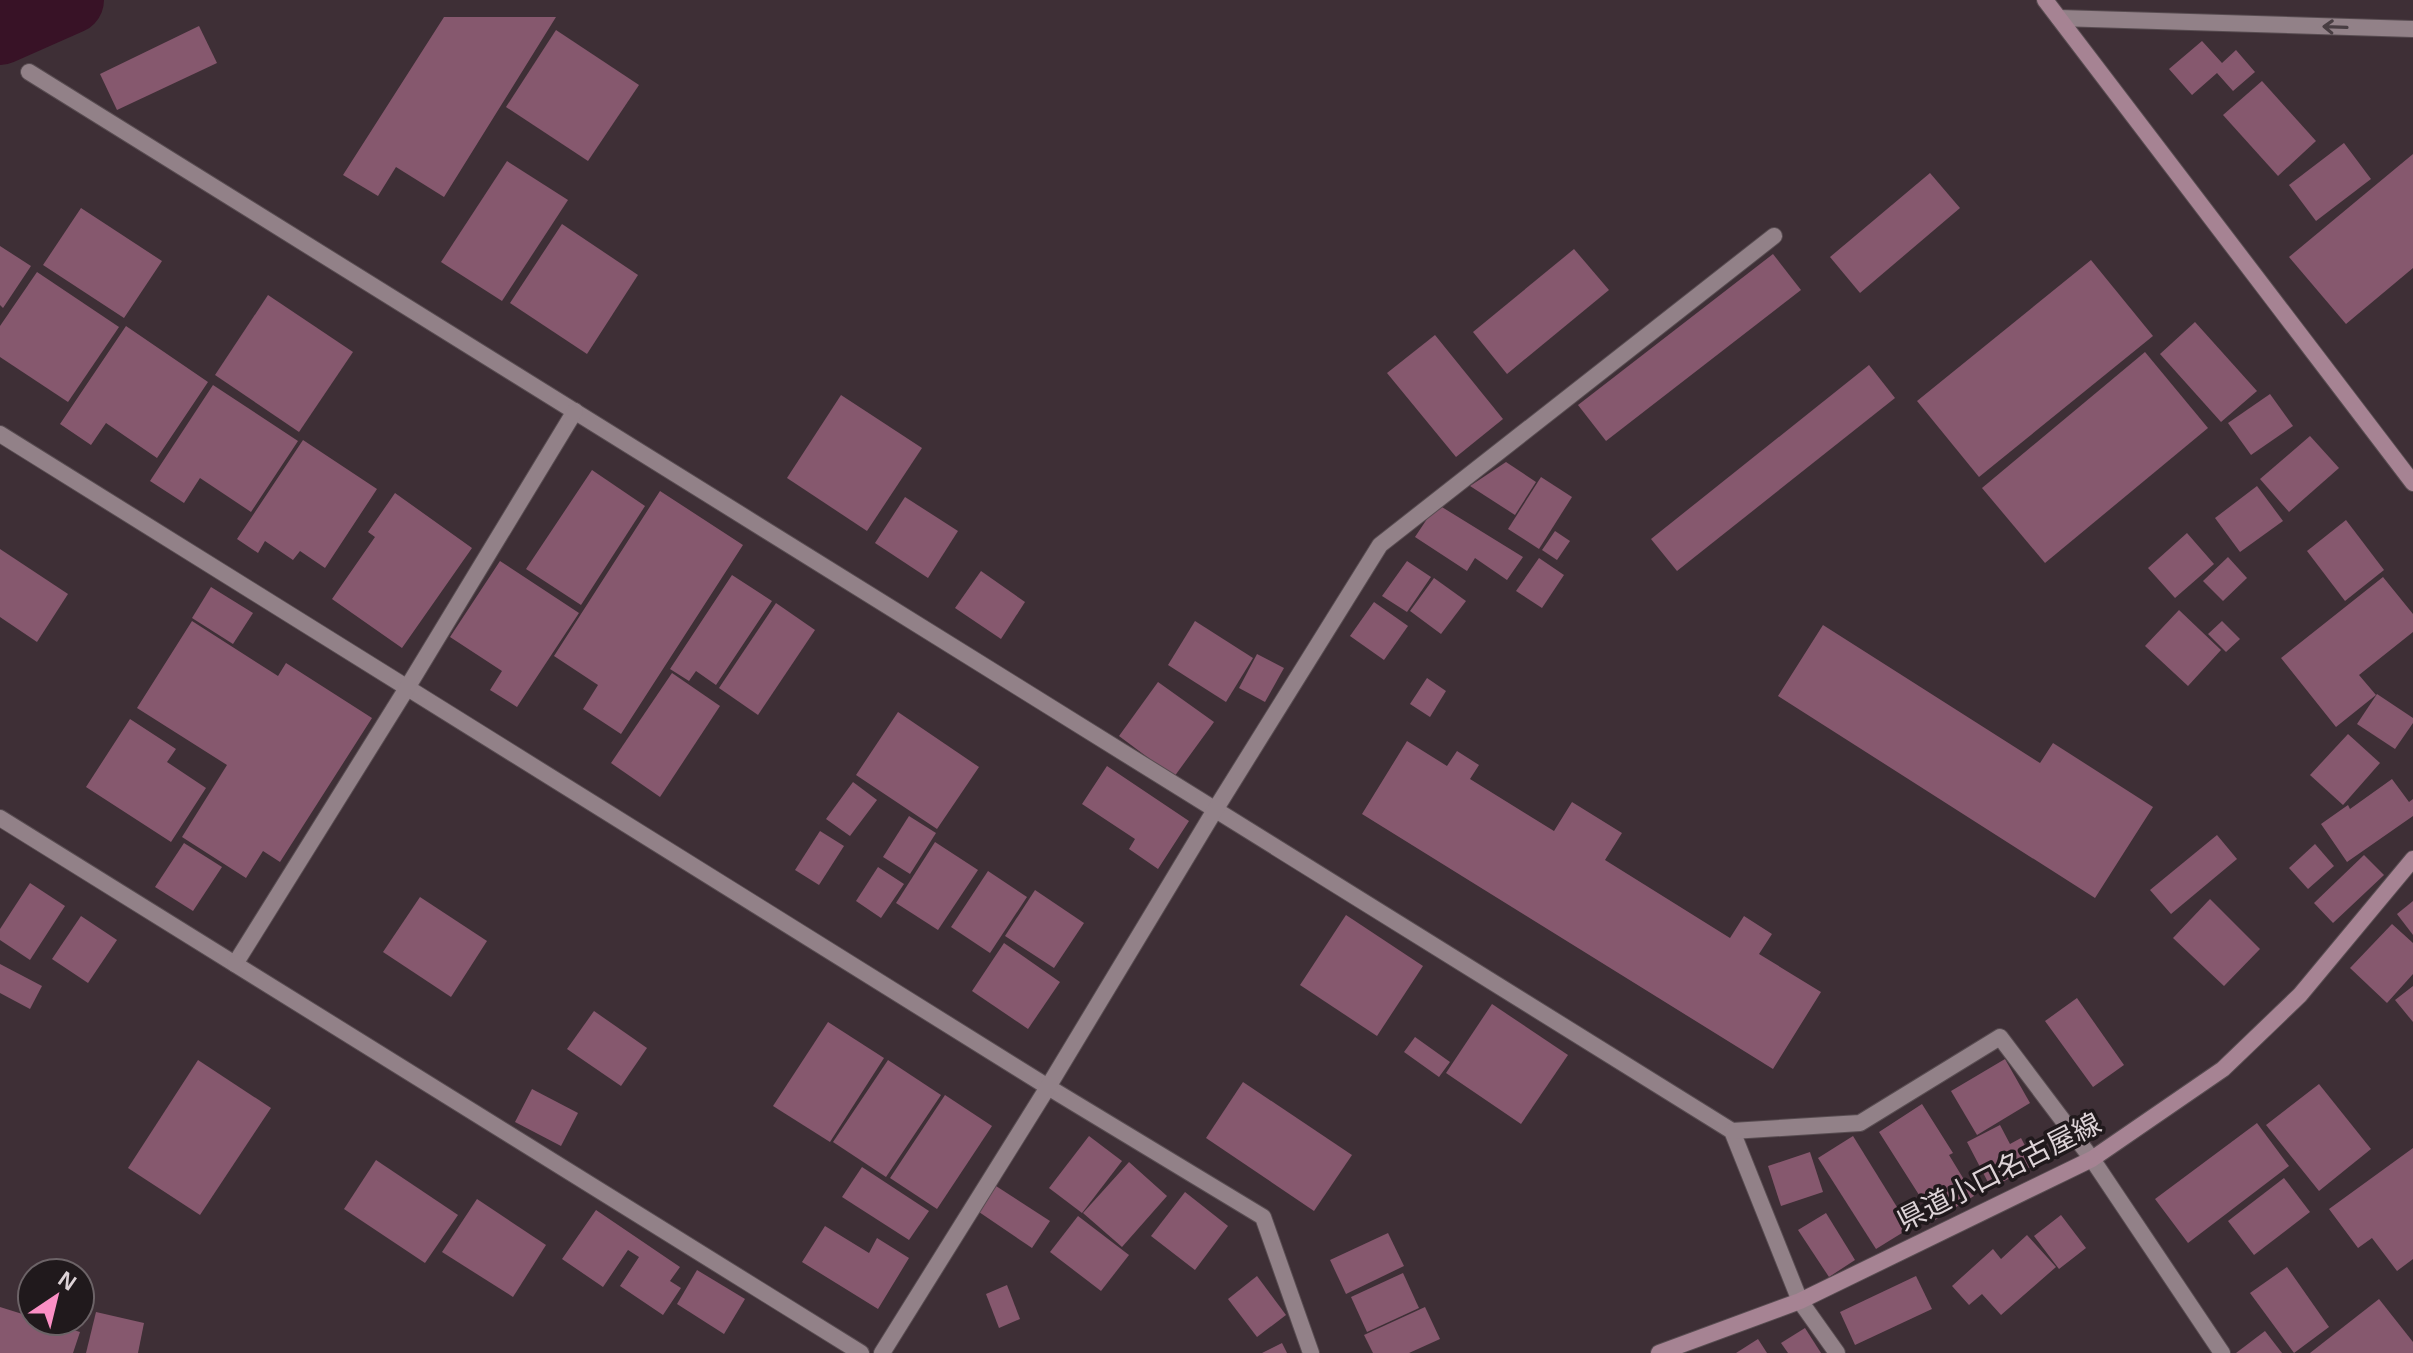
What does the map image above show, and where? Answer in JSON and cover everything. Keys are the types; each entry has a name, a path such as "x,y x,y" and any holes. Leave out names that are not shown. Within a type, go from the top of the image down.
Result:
{"main road":[{"path":"2045,0 2413,483"},
{"name":"県道小口名古屋線","path":"1659,1353 1800,1301 2092,1159 2223,1069 2300,995 2413,859"}],"street":[{"path":"2059,18 2413,29"},
{"path":"29,72 1732,1131 1860,1123 2000,1037 2092,1159 2222,1353"},
{"path":"882,1353 1380,545 1774,236"},
{"path":"235,964 575,411"},
{"path":"0,434 1048,1087 1263,1217 1311,1353"},
{"path":"0,818 861,1353"},
{"path":"1732,1131 1800,1301 1837,1353"}],"building":[{"path":"444,17 556,17 444,197 396,167 378,196 343,175"},
{"path":"199,26 217,63 117,110 100,74"},
{"path":"556,30 639,85 588,161 506,107"},
{"path":"2202,41 2222,63 2236,50 2255,72 2233,91 2217,73 2192,95 2169,69"},
{"path":"2262,81 2316,141 2278,176 2223,115"},
{"path":"2344,143 2371,179 2316,221 2289,185"},
{"path":"2413,154 2413,268 2346,324 2289,257"},
{"path":"507,161 568,200 502,301 441,262"},
{"path":"1930,173 1960,208 1860,293 1830,257"},
{"path":"81,208 162,261 124,318 43,265"},
{"path":"562,224 638,275 587,354 510,303"},
{"path":"0,246 31,266 3,308 0,305"},
{"path":"1574,249 1609,290 1507,374 1473,332"},
{"path":"1773,254 1801,290 1606,441 1578,405"},
{"path":"2091,260 2153,336 1979,477 1917,401"},
{"path":"37,272 119,327 68,402 0,357 0,326"},
{"path":"268,295 353,352 299,432 215,375"},
{"path":"2195,322 2257,391 2221,422 2160,354"},
{"path":"126,326 208,382 157,458 106,423 91,445 60,424"},
{"path":"1435,335 1503,419 1456,457 1387,373"},
{"path":"2145,352 2208,428 2045,563 1982,488"},
{"path":"1869,365 1895,398 1677,571 1651,539"},
{"path":"213,385 298,441 251,512 200,478 184,503 150,481"},
{"path":"2270,394 2293,426 2251,455 2228,423"},
{"path":"841,395 922,448 867,531 787,478"},
{"path":"2310,436 2339,468 2289,512 2260,479"},
{"path":"303,440 377,489 325,568 300,551 293,560 265,541 258,553 237,539"},
{"path":"1506,462 1536,482 1515,515 1470,486"},
{"path":"592,470 645,506 581,605 526,569"},
{"path":"1541,477 1572,497 1539,549 1508,529"},
{"path":"2257,486 2283,521 2240,552 2215,518"},
{"path":"660,491 743,545 621,734 583,709 598,685 554,656"},
{"path":"395,493 472,548 402,648 332,599 375,537 368,532"},
{"path":"905,497 958,531 928,578 875,543"},
{"path":"1437,504 1523,557 1507,580 1475,558 1467,571 1415,537"},
{"path":"2346,520 2384,570 2345,601 2307,551"},
{"path":"1555,531 1570,541 1557,560 1542,550"},
{"path":"2187,533 2214,564 2175,598 2148,568"},
{"path":"0,549 68,594 37,642 0,617"},
{"path":"2228,557 2247,578 2223,601 2203,581"},
{"path":"1539,558 1564,575 1542,608 1516,591"},
{"path":"500,561 579,613 517,707 490,690 502,671 450,637"},
{"path":"1407,561 1431,577 1407,612 1382,596"},
{"path":"981,571 1025,602 1001,639 955,608"},
{"path":"732,575 772,601 716,685 696,671 689,681 670,669"},
{"path":"2383,577 2413,614 2413,632 2359,675 2376,695 2336,727 2281,658"},
{"path":"1434,578 1466,601 1441,634 1410,611"},
{"path":"211,587 253,613 233,644 192,618"},
{"path":"1374,602 1408,626 1384,660 1350,636"},
{"path":"776,603 815,630 758,715 719,688"},
{"path":"2179,610 2221,650 2188,686 2145,646"},
{"path":"192,621 278,676 286,663 372,718 280,862 263,851 246,878 182,837 227,765 137,708"},
{"path":"1195,621 1253,658 1226,702 1168,665"},
{"path":"2222,621 2240,639 2226,652 2208,634"},
{"path":"1823,625 2040,763 2053,743 2153,807 2095,898 1778,696"},
{"path":"1257,654 1284,668 1265,702 1239,688"},
{"path":"672,673 720,706 660,797 611,763"},
{"path":"1427,678 1446,691 1430,717 1410,704"},
{"path":"1158,682 1214,722 1174,777 1119,736"},
{"path":"2377,694 2413,718 2413,723 2395,749 2357,724"},
{"path":"898,712 979,767 937,829 856,775"},
{"path":"130,719 176,749 167,762 206,788 171,842 86,787"},
{"path":"2348,734 2380,763 2343,805 2310,775"},
{"path":"1407,741 1447,766 1457,751 1479,765 1470,779 1554,831 1572,802 1622,833 1605,860 1730,938 1744,916 1772,934 1759,954 1821,992 1773,1069 1362,814"},
{"path":"1107,766 1189,821 1158,869 1129,849 1135,839 1082,804"},
{"path":"2392,779 2409,802 2413,799 2413,816 2347,862 2321,824 2348,805 2350,809"},
{"path":"853,782 877,800 850,836 826,819"},
{"path":"909,816 936,833 910,874 883,857"},
{"path":"820,831 844,846 819,885 795,870"},
{"path":"2217,835 2237,859 2171,914 2150,890"},
{"path":"935,842 978,870 938,930 896,903"},
{"path":"184,843 222,867 193,911 155,887"},
{"path":"2315,844 2334,866 2308,889 2289,868"},
{"path":"2364,855 2384,875 2333,923 2314,903"},
{"path":"878,867 904,884 881,918 856,901"},
{"path":"988,871 1027,897 990,953 951,927"},
{"path":"30,883 65,906 30,960 0,940 0,929"},
{"path":"1035,890 1084,923 1054,968 1005,936"},
{"path":"420,897 487,941 451,997 383,952"},
{"path":"2210,899 2260,949 2224,986 2173,938"},
{"path":"2413,901 2413,935 2397,914"},
{"path":"1346,915 1423,966 1377,1036 1300,985"},
{"path":"81,916 117,940 88,983 52,959"},
{"path":"2392,924 2413,943 2413,974 2387,1003 2350,968"},
{"path":"1004,943 1060,982 1028,1029 972,991"},
{"path":"0,964 42,986 30,1009 0,993"},
{"path":"2413,986 2413,1022 2395,1000"},
{"path":"2077,998 2124,1065 2093,1087 2045,1021"},
{"path":"1492,1004 1568,1055 1521,1124 1446,1073"},
{"path":"594,1011 647,1048 621,1086 567,1049"},
{"path":"828,1022 884,1058 830,1142 773,1106"},
{"path":"1415,1037 1450,1062 1439,1077 1404,1052"},
{"path":"2005,1059 2030,1103 1977,1135 1951,1091"},
{"path":"198,1060 271,1108 200,1215 128,1168"},
{"path":"888,1060 941,1095 886,1177 833,1142"},
{"path":"1243,1082 1352,1155 1314,1211 1206,1138"},
{"path":"2319,1084 2371,1149 2319,1191 2266,1125"},
{"path":"532,1089 578,1113 561,1146 515,1122"},
{"path":"945,1095 992,1126 937,1209 890,1178"},
{"path":"1922,1104 1953,1153 1949,1155 1974,1196 1935,1220 1879,1132"},
{"path":"2257,1123 2289,1166 2188,1243 2155,1199"},
{"path":"2000,1125 2010,1144 2021,1138 2035,1165 1991,1188 1967,1142"},
{"path":"1089,1136 1122,1161 1082,1213 1049,1188"},
{"path":"1853,1136 1910,1228 1876,1249 1818,1158"},
{"path":"2413,1148 2413,1259 2397,1271 2372,1238 2358,1248 2329,1209"},
{"path":"1810,1152 1823,1192 1781,1206 1768,1166"},
{"path":"376,1160 458,1215 425,1263 344,1209"},
{"path":"1129,1162 1167,1196 1122,1247 1083,1213"},
{"path":"862,1167 929,1211 909,1240 842,1197"},
{"path":"2284,1178 2310,1212 2254,1255 2228,1221"},
{"path":"996,1186 1050,1221 1032,1248 979,1212"},
{"path":"1185,1192 1228,1226 1195,1270 1151,1236"},
{"path":"477,1199 546,1245 513,1297 442,1252"},
{"path":"596,1210 680,1267 670,1281 681,1288 663,1315 620,1286 639,1257 628,1250 603,1287 562,1259"},
{"path":"1826,1213 1855,1260 1829,1277 1798,1230"},
{"path":"2061,1215 2086,1248 2059,1269 2034,1236"},
{"path":"1078,1216 1129,1255 1101,1291 1050,1252"},
{"path":"825,1226 869,1253 877,1238 909,1258 878,1309 802,1262"},
{"path":"1388,1233 1404,1266 1346,1294 1330,1260"},
{"path":"2027,1235 2056,1267 2001,1315 1982,1294 1969,1305 1952,1286 1993,1249 2001,1259"},
{"path":"2287,1267 2329,1327 2294,1353 2250,1293"},
{"path":"697,1270 745,1299 724,1334 677,1304"},
{"path":"1403,1273 1419,1308 1367,1332 1351,1297"},
{"path":"1257,1276 1286,1315 1257,1337 1228,1299"},
{"path":"1916,1276 1932,1309 1855,1345 1840,1312"},
{"path":"1007,1285 1020,1319 999,1328 986,1294"},
{"path":"2379,1299 2413,1342 2413,1353 2310,1353"},
{"path":"0,1307 16,1312 16,1337 78,1337 73,1353 0,1353"},
{"path":"1425,1307 1440,1339 1409,1353 1373,1353 1364,1335"},
{"path":"96,1312 144,1323 138,1353 86,1353 90,1337 96,1337"},
{"path":"1805,1328 1821,1353 1788,1353 1781,1343"},
{"path":"2265,1331 2282,1353 2236,1353"},
{"path":"1758,1339 1767,1353 1736,1353"},
{"path":"1282,1343 1287,1353 1262,1353"}],"waterway":[{"path":"0,31 70,0"}]}
